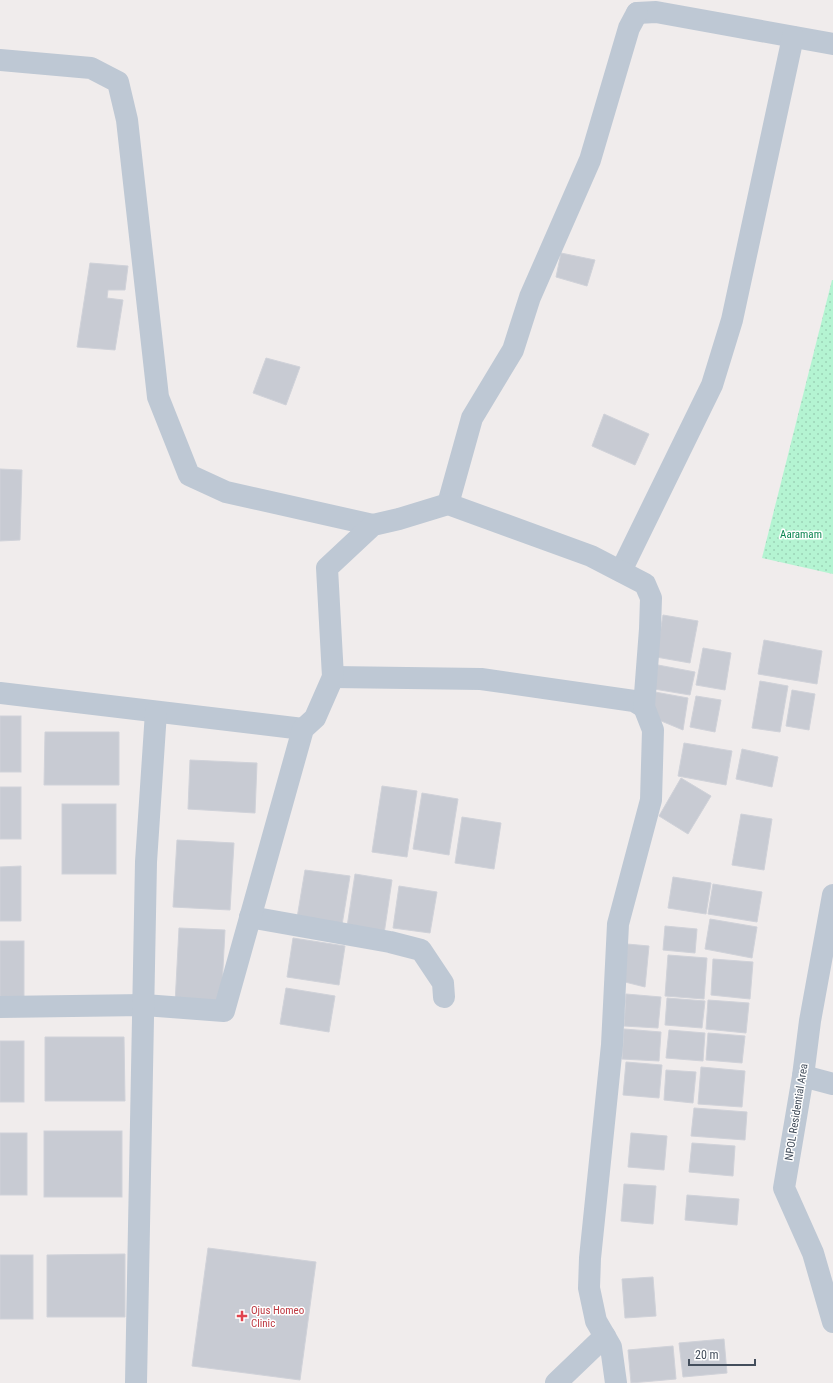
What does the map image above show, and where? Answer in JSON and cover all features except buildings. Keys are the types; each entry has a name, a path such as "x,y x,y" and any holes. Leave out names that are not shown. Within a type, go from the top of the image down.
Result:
{"street":[{"path":"448,504 472,418 513,350 530,297 590,160 629,28 632,7 833,44"},
{"path":"621,571 712,385 732,320 793,37"},
{"path":"0,60 91,68 118,82 127,120 158,397 189,475 226,492 373,525 399,519 448,504 591,556 645,584 651,598 644,707 653,730 651,800 618,924 612,1045 590,1258 589,1288 596,1321 611,1347 616,1383"},
{"path":"0,1007 144,1005 224,1011 303,729 315,718 333,677 327,568 373,525"},
{"path":"333,677 481,679 634,701 644,707"},
{"path":"0,693 303,729"},
{"path":"136,1383 146,862 156,712"},
{"name":"NPOL Residential Area","path":"833,895 810,1021 803,1076 784,1188 812,1253 833,1322"},
{"path":"250,917 390,942 422,950 443,984 444,997"},
{"path":"803,1076 833,1084"},
{"path":"556,1383 605,1336"}],"green space":[{"name":"Aaramam","path":"833,280 833,574 762,558"}],"place":[{"name":"Ojus Homeo Clinic","path":"242,1316"}]}
